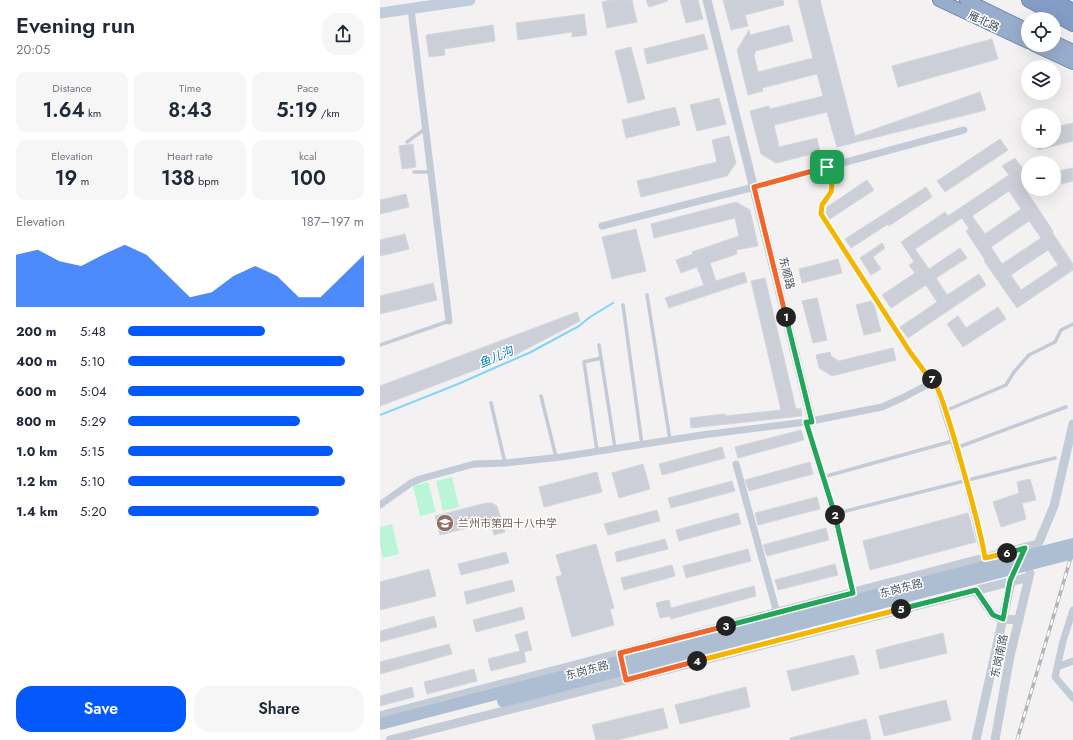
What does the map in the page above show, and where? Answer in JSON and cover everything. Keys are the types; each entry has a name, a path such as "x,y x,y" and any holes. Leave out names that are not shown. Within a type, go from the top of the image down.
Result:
{"highway":[{"name":"雁北路","path":"939,0 1021,39"},
{"name":"雁北路","path":"966,0 1021,27"},
{"path":"1029,0 1073,24"},
{"path":"1052,0 1073,11"},
{"path":"1061,45 1073,51"},
{"path":"1049,52 1073,63"}],"main road":[{"path":"380,13 470,0"},
{"name":"东岗东路","path":"380,724 1073,544"},
{"name":"东岗东路","path":"380,732 1073,553"}],"street":[{"name":"东顺路","path":"707,0 754,187 809,422 834,514 853,593"},
{"path":"411,9 449,321"},
{"path":"602,226 754,187 964,130"},
{"path":"827,167 832,186 831,192 822,205 821,214 910,352 927,375 935,381 966,480 985,558"},
{"path":"380,505 420,478 474,464 505,463 556,457 702,435 809,422 882,407 935,381"},
{"name":"东岗南路","path":"995,740 1010,656 1029,577 1038,544 1054,506 1073,424"},
{"path":"736,464 777,612"},
{"path":"380,716 1038,544"},
{"name":"东岗南路","path":"976,740 1010,581 1025,548"},
{"path":"390,740 1029,577"},
{"path":"976,590 993,615 1003,619 1019,620"},
{"path":"843,596 848,622"},
{"path":"1073,610 1063,640 1055,678 1073,698"},
{"path":"620,653 626,680"},
{"path":"1057,667 1073,661"}],"lane":[{"path":"407,142 426,128"},
{"path":"414,172 431,172"},
{"path":"647,295 670,440"},
{"path":"622,305 642,445"},
{"path":"380,345 449,321"},
{"path":"945,411 1006,385 1014,372 1029,355 1055,342 1061,330 1073,324"},
{"path":"599,345 615,449"},
{"path":"597,451 584,362 601,358"},
{"path":"541,396 556,457"},
{"path":"492,403 505,463"},
{"path":"823,477 955,444 1066,407"},
{"path":"834,514 1055,458"}],"green space":[{"path":"452,477 459,507 443,511 436,481"},
{"path":"428,482 436,512 420,516 413,486"},
{"path":"392,524 399,554 383,558 380,545 380,527"}],"building":[{"path":"610,0 632,0 637,22 607,28 602,2"},
{"path":"646,0 667,0 668,1 649,7"},
{"path":"680,0 698,0 703,19 686,23"},
{"path":"723,0 783,0 784,5 745,15 748,26 731,30"},
{"path":"798,0 820,0 855,136 980,92 986,110 837,147 827,112 774,125 779,147 817,138 820,152 776,163 761,154 750,111 769,106 770,109 823,96 817,74 762,88 763,91 748,95 737,50 749,30 750,35 789,25 793,41 756,51 754,55 758,72 813,58"},
{"path":"584,14 587,35 572,37 572,32 518,40 516,23"},
{"path":"493,25 495,41 444,49 445,55 429,57 426,35"},
{"path":"704,34 708,49 647,64 644,49"},
{"path":"992,39 998,59 898,87 892,66"},
{"path":"631,47 645,99 628,103 615,51"},
{"path":"719,98 726,124 697,131 690,105"},
{"path":"675,107 680,125 626,138 622,120"},
{"path":"1073,123 1073,141 1061,144 1061,126"},
{"path":"729,136 736,163 727,176 641,197 637,181 717,162 712,140"},
{"path":"1000,139 1008,150 945,192 937,181"},
{"path":"413,144 416,167 402,169 399,146"},
{"path":"1015,158 1021,166 1021,196 1030,196 1073,264 1073,270 1017,308 984,261 985,260 966,231 969,229 962,218 915,249 929,269 960,248 967,258 936,278 947,295 979,274 986,285 908,338 900,327 937,302 926,285 891,308 882,295 915,273 909,265 914,262 901,242 945,212 948,216 1009,175 1002,166","holes":["1009,191 1021,209 985,234 972,216","1029,221 1041,238 1002,264 991,247","1048,250 1058,265 1021,290 1011,275"]},
{"path":"1073,168 1073,181 1062,184 1061,170"},
{"path":"867,180 874,190 830,219 826,213 827,207"},
{"path":"926,187 932,197 889,226 888,224 851,248 845,239"},
{"path":"406,194 409,207 380,214 380,200"},
{"path":"736,202 750,210 758,246 736,250 737,254 710,263 716,281 744,272 747,282 669,308 665,298 704,285 697,267 681,273 676,260 693,254 692,252 739,236 735,218 654,238 651,224"},
{"path":"636,229 646,271 612,279 602,237"},
{"path":"405,234 409,249 380,256 380,240"},
{"path":"882,243 885,248 873,257 881,269 871,275 860,258"},
{"path":"838,259 842,273 802,283 799,269"},
{"path":"765,278 796,409 801,408 802,416 691,428 690,418 781,410 751,281"},
{"path":"433,283 437,300 380,314 380,296"},
{"path":"817,298 827,340 813,343 802,301"},
{"path":"871,301 874,305 881,331 864,335 856,305"},
{"path":"998,307 1006,319 963,347 947,324 958,316 966,328"},
{"path":"577,312 580,321 515,355 380,406 380,386"},
{"path":"893,348 896,360 832,376 819,368 816,355 830,352 831,356 839,361"},
{"path":"801,430 804,440 738,458 735,447"},
{"path":"722,447 725,458 662,475 659,464"},
{"path":"810,462 813,474 749,491 745,480"},
{"path":"643,464 650,489 619,498 612,473"},
{"path":"597,472 602,492 544,507 539,487"},
{"path":"1030,479 1036,500 1022,503 1026,519 1001,527 993,502 1019,493 1017,482"},
{"path":"732,481 735,491 671,508 668,498"},
{"path":"817,497 820,509 758,525 755,513"},
{"path":"486,503 492,503 497,506 505,532 494,535 490,522 440,535 435,516"},
{"path":"657,510 660,521 608,535 604,524"},
{"path":"738,513 741,524 679,541 676,530"},
{"path":"968,513 976,542 870,570 863,541"},
{"path":"826,528 829,540 767,556 763,545"},
{"path":"665,539 668,549 617,562 615,552"},
{"path":"596,544 614,608 610,609 614,625 572,637 556,577 562,575 556,555"},
{"path":"748,549 751,561 686,578 683,566"},
{"path":"506,552 509,563 461,575 458,564"},
{"path":"835,564 838,575 778,590 775,580"},
{"path":"672,565 675,576 624,590 621,578"},
{"path":"429,569 436,596 380,610 380,582"},
{"path":"512,580 515,591 467,604 464,592"},
{"path":"754,586 756,596 671,619 670,616 660,618 656,603 669,600 671,608"},
{"path":"522,607 525,619 476,632 473,620"},
{"path":"434,616 437,627 380,642 380,631"},
{"path":"527,631 532,650 524,652 526,662 491,671 488,659 520,651 515,635"},
{"path":"943,633 947,653 880,669 876,650"},
{"path":"449,644 452,654 380,674 380,662"},
{"path":"854,655 859,674 792,691 787,671"},
{"path":"474,669 477,681 427,694 424,682"},
{"path":"412,687 414,697 380,706 380,696"},
{"path":"746,687 750,707 680,724 675,705"},
{"path":"946,700 951,720 884,736 879,716"},
{"path":"663,708 668,728 617,740 596,740 592,725"},
{"path":"866,719 871,739 790,740 790,738"}],"waterway":[{"name":"鱼儿沟","path":"380,415 458,384 531,352 579,326 590,317 613,303"}],"railway":[{"path":"1017,740 1073,550"}],"place":[{"name":"兰州市第四十八中学","path":"445,523"}],"route":[{"path":"827,167 832,186 831,192 822,205 821,214 910,352 927,375 935,381 966,480 985,558 1025,548 1010,581 1003,619 993,615 976,590 626,680 620,653 853,593 834,514 806,422 812,422 754,187 827,167"}]}
